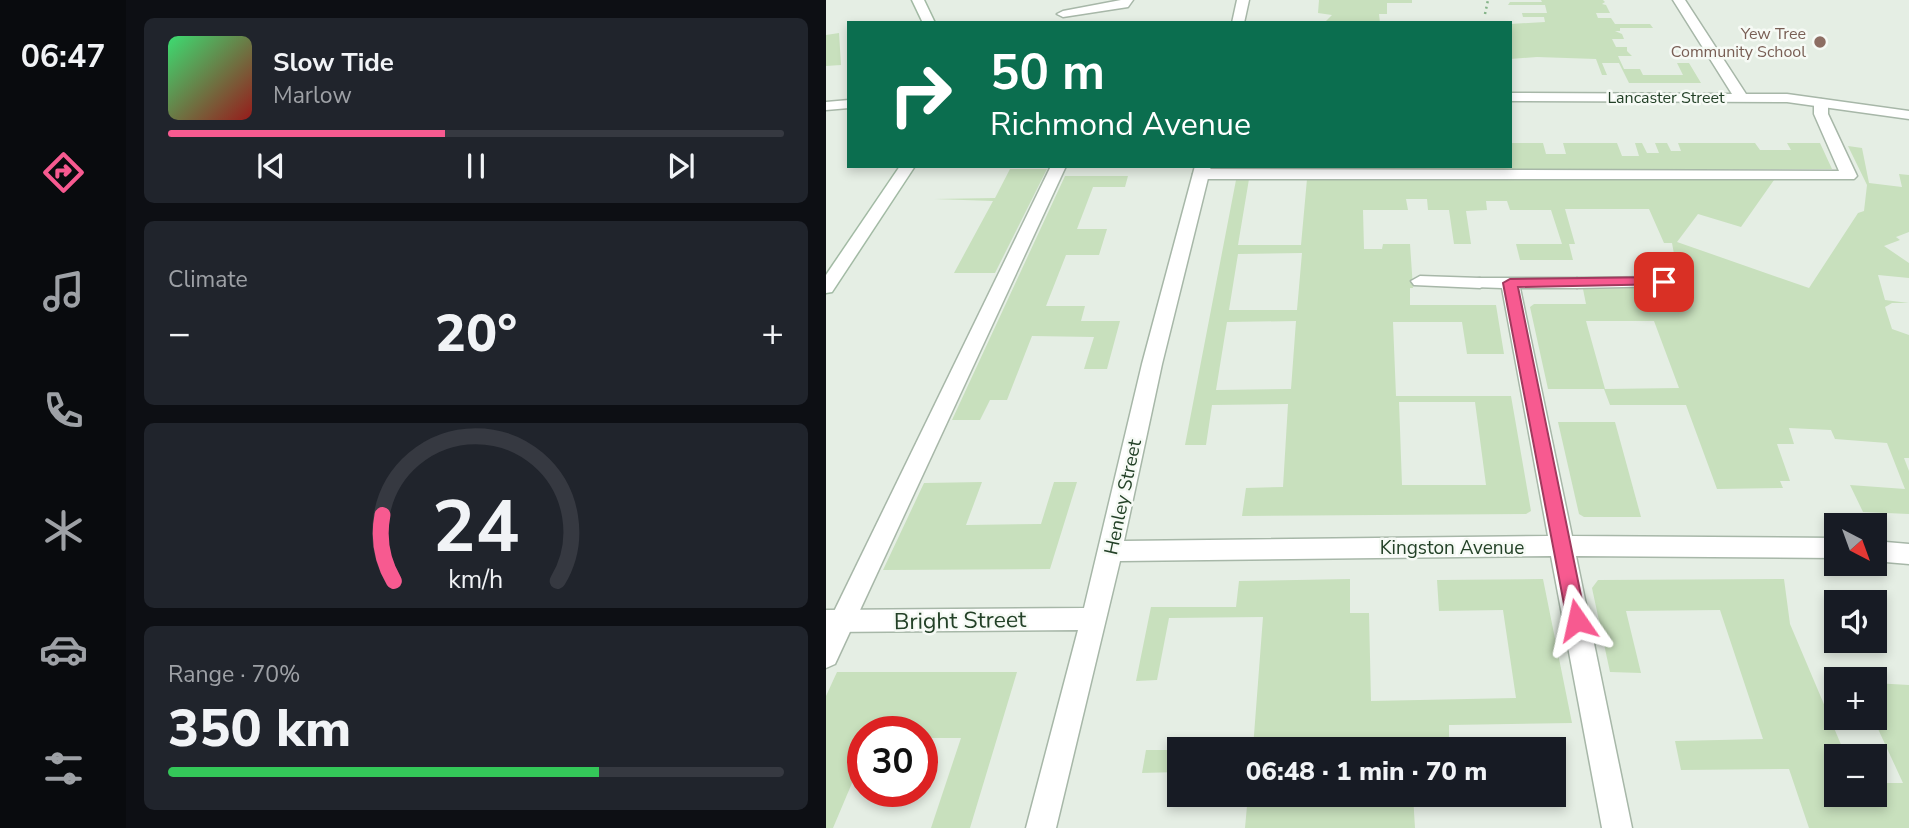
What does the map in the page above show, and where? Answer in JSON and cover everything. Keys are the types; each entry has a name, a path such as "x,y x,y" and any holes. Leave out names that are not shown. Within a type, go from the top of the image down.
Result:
{"street":[{"path":"918,0 928,21"},
{"path":"1054,0 1064,18 1124,5 1127,0"},
{"path":"1238,21 1243,0"},
{"path":"1679,0 1741,97"},
{"name":"Lancaster Street","path":"1512,97 1741,97 1821,103 1909,115"},
{"path":"1202,170 1849,176 1821,114 1821,103"},
{"path":"826,106 847,104"},
{"path":"826,288 907,168"},
{"path":"826,656 834,621 1058,168"},
{"name":"Henley Street","path":"1041,828 1111,551 1137,428 1202,170"},
{"path":"1420,281 1664,282"},
{"path":"1510,283 1617,828"},
{"name":"Kingston Avenue","path":"1111,551 1563,546 1824,548"},
{"path":"1887,552 1909,554"},
{"name":"Bright Street","path":"834,621 1094,620"}],"path":[{"path":"1485,14 1488,0"}],"green space":[{"path":"1319,0 1412,0 1412,3 1387,3 1387,14 1379,14 1380,21 1326,21 1332,15 1318,13"},
{"path":"1541,0 1603,0 1605,2 1602,4 1606,5 1610,13 1596,13 1598,18 1611,18 1615,24 1650,24 1653,28 1620,28 1620,31 1615,31 1622,34 1624,39 1612,39 1616,47 1627,47 1632,56 1618,56 1624,69 1640,69 1643,75 1683,75 1677,63 1689,63 1701,83 1629,83 1619,63 1602,63 1607,75 1602,75 1596,59 1512,59 1512,24 1545,22 1544,17 1523,17 1522,13 1547,13 1545,5 1508,5 1510,2 1542,2"},
{"path":"839,33 841,65 826,66 826,35"},
{"path":"1512,143 1543,143 1546,154 1566,154 1563,143 1617,143 1622,156 1639,156 1635,143 1642,143 1647,153 1659,153 1655,143 1667,143 1671,151 1681,151 1678,143 1755,143 1760,150 1791,150 1787,143 1820,143 1832,169 1316,169 1512,168"},
{"path":"1848,146 1862,148 1869,183 1902,187 1899,174 1909,175 1909,232 1896,237 1900,240 1884,246 1909,263 1909,278 1878,275 1885,300 1909,303 1892,303 1885,307 1892,329 1909,335 1909,458 1904,458 1909,471 1909,514 1863,512 1850,485 1905,489 1887,443 1835,439 1831,430 1789,428 1794,444 1777,444 1790,481 1780,481 1783,488 1717,489 1686,405 1610,405 1604,389 1548,389 1530,307 1534,304 1586,304 1583,289 1680,287 1672,243 1664,243 1649,209 1565,209 1575,244 1569,244 1573,260 1520,260 1516,244 1562,244 1551,210 1510,210 1507,201 1486,201 1487,210 1466,211 1471,244 1454,244 1449,210 1428,210 1427,199 1406,199 1408,210 1363,210 1364,249 1382,249 1383,244 1410,244 1413,288 1410,288 1410,305 1496,305 1504,354 1467,354 1462,322 1393,322 1396,396 1511,396 1531,511 1526,514 1242,516 1246,488 1283,487 1288,404 1212,405 1206,445 1185,445 1236,180 1249,179 1238,245 1301,245 1307,179 1774,180 1741,227 1698,214 1677,242 1809,288 1858,213 1864,211 1867,185","holes":["1302,253 1297,310 1229,310 1238,254","1296,321 1291,389 1216,390 1227,322","1586,321 1654,321 1679,388 1605,389","1399,402 1475,402 1486,485 1402,485"]},
{"path":"1010,169 1047,169 995,273 954,273 993,201 934,199 995,198"},
{"path":"1065,176 1128,176 1125,187 1093,187 1077,229 1107,229 1099,255 1066,255 1046,306 1085,306 1081,321 1120,321 1107,369 1084,369 1094,337 1032,336 1007,400 990,400 980,420 952,420"},
{"path":"1558,422 1615,422 1641,517 1584,517 1579,514"},
{"path":"982,482 966,525 1041,524 1054,482 1077,482 1050,569 883,570 924,483"},
{"path":"1350,579 1350,613 1369,613 1371,701 1516,698 1503,610 1439,611 1437,580 1543,579 1572,723 1449,725 1449,737 1254,737 1263,617 1169,618 1157,680 1136,681 1151,607 1236,607 1239,581"},
{"path":"1784,579 1790,624 1824,704 1824,730 1835,730 1841,744 1824,744 1824,807 1887,807 1887,783 1903,783 1879,730 1887,730 1887,684 1909,685 1909,828 1809,828 1789,769 1681,770 1675,741 1763,739 1720,610 1626,611 1641,673 1610,672 1592,588 1598,580"},
{"path":"837,672 1017,672 970,828 931,828 961,738 938,738 938,716 847,716 847,795 833,828 826,828 826,696"},
{"path":"1146,750 1167,750 1167,772 1142,773"},
{"path":"1247,807 1414,807 1415,828 1245,828"}],"place":[{"name":"Yew Tree Community School","path":"1820,42"}],"route":[{"path":"1577,620 1510,283 1664,282"}]}
